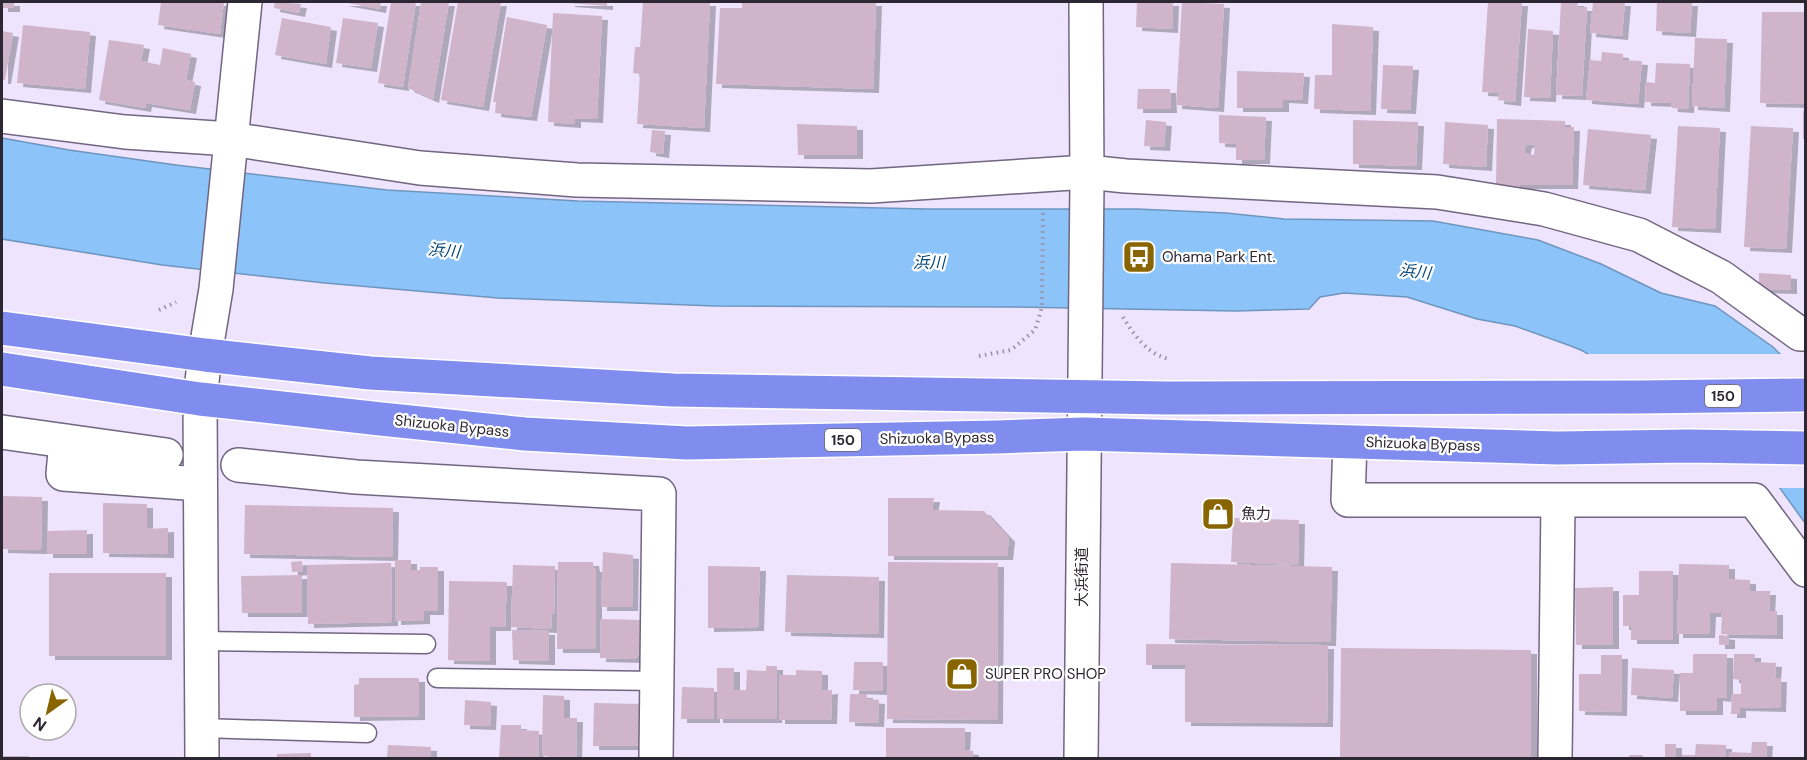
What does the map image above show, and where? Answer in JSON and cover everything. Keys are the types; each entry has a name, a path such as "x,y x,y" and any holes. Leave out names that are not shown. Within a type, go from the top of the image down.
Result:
{"highway":[{"name":"150","path":"2,328 204,355 370,373 673,390 1167,398 1640,397 1806,394"},
{"name":"Shizuoka Bypass","path":"2,369 200,399 525,434 687,443 1083,434 1557,448 1689,446 1806,448"}],"street":[{"path":"202,743 200,399 204,355 216,289 244,2"},
{"name":"大浜街道","path":"1081,759 1087,177 1086,2"},
{"path":"2,116 125,132 231,140 420,168 578,180 871,186 1087,177 1147,177 1437,192 1544,209 1639,235 1721,278 1800,334 1806,334"},
{"path":"2,432 166,455"},
{"path":"66,441 63,474 200,484"},
{"path":"1350,442 1347,501 1754,501 1806,570"},
{"path":"238,465 356,477 659,494 656,759"},
{"path":"1555,759 1558,501"}],"lane":[{"path":"201,641 426,644"},
{"path":"437,678 657,681"},
{"path":"202,743 367,733"}],"path":[{"path":"1035,330 1042,307 1043,203"}],"water":[{"name":"浜川","path":"2,138 176,165 387,190 578,201 925,209 1137,209 1226,213 1284,219 1433,221 1538,240 1601,264 1661,293 1715,306 1773,347 1805,379 1805,523 1774,480 1583,351 1515,326 1477,319 1407,297 1344,293 1320,297 1309,309 1236,311 1014,307 715,306 498,298 325,283 162,265 2,239"}],"pier":[{"path":"1582,354 1785,354 1806,374 1805,488 1776,488 1772,483"}],"building":[{"path":"2,2 14,2 14,8 2,8"},
{"path":"161,2 224,2 220,34 158,25"},
{"path":"275,2 301,4 299,13 274,8"},
{"path":"342,2 381,2 380,9"},
{"path":"391,2 416,2 403,87 378,83"},
{"path":"421,2 449,2 433,99 408,88"},
{"path":"458,2 501,2 483,107 441,100"},
{"path":"607,2 607,6 569,3"},
{"path":"643,2 710,2 704,128 637,124 640,74 633,73 635,47 640,47"},
{"path":"742,2 876,2 873,89 716,84 720,8 742,8"},
{"path":"1137,2 1173,2 1172,29 1136,27"},
{"path":"1182,2 1224,4 1218,108 1176,105"},
{"path":"1488,2 1522,2 1515,102 1498,100 1499,93 1482,92"},
{"path":"1561,2 1578,2 1577,7 1587,7 1582,96 1556,95"},
{"path":"1593,2 1625,2 1622,36 1590,33"},
{"path":"1657,2 1692,2 1690,33 1656,31"},
{"path":"1762,12 1806,12 1805,104 1760,103"},
{"path":"553,13 602,16 597,119 575,118 575,124 548,122"},
{"path":"507,17 547,25 531,117 495,113 496,102 493,102"},
{"path":"282,18 331,27 326,64 275,55"},
{"path":"343,18 378,23 371,68 336,63"},
{"path":"1332,24 1373,27 1370,111 1314,109 1315,75 1332,75"},
{"path":"23,25 90,32 85,89 17,83"},
{"path":"1528,29 1553,31 1550,98 1524,97"},
{"path":"2,31 13,33 5,80 2,80"},
{"path":"1695,38 1727,39 1724,108 1692,106"},
{"path":"109,40 144,45 141,61 160,65 163,48 191,54 186,80 195,82 190,110 146,103 145,108 99,100"},
{"path":"1602,52 1623,54 1623,60 1642,61 1638,104 1586,100 1590,60 1601,61"},
{"path":"1656,63 1690,64 1688,109 1672,108 1671,103 1645,102 1646,82 1655,83"},
{"path":"1383,65 1413,66 1410,110 1381,109"},
{"path":"1237,71 1304,73 1302,100 1283,99 1283,108 1237,108"},
{"path":"1138,89 1170,89 1171,109 1137,109"},
{"path":"1803,111 1806,111 1806,139 1803,139"},
{"path":"1219,115 1266,117 1264,160 1236,160 1236,144 1219,143"},
{"path":"1497,119 1565,121 1565,127 1574,127 1572,185 1496,186","holes":["1526,144 1535,145 1534,155 1524,153"]},
{"path":"1146,120 1166,122 1164,147 1144,146"},
{"path":"1353,120 1418,122 1416,166 1353,164"},
{"path":"1445,122 1488,125 1486,167 1443,164"},
{"path":"797,124 857,126 857,155 798,155"},
{"path":"1678,126 1720,128 1715,229 1672,227"},
{"path":"1751,126 1793,128 1786,249 1744,247"},
{"path":"1588,129 1651,135 1645,190 1583,185"},
{"path":"652,130 665,131 663,154 650,152"},
{"path":"1759,273 1791,275 1791,290 1759,289"},
{"path":"2,496 42,497 41,550 2,549"},
{"path":"888,498 934,498 932,510 984,511 1009,538 1007,556 888,556"},
{"path":"103,503 147,504 147,529 168,528 168,554 103,553"},
{"path":"245,505 393,508 392,557 244,554"},
{"path":"1233,518 1299,520 1298,565 1231,562"},
{"path":"87,530 87,554 47,554 47,531"},
{"path":"603,552 633,555 632,607 601,607"},
{"path":"395,560 411,560 411,570 420,570 420,567 438,567 438,611 424,611 424,620 395,621"},
{"path":"302,561 303,571 292,572 291,562"},
{"path":"558,562 593,562 596,568 596,649 557,649"},
{"path":"888,562 998,563 997,720 887,719"},
{"path":"391,563 392,622 308,624 307,565"},
{"path":"1171,563 1332,567 1330,642 1169,639"},
{"path":"1679,564 1729,565 1729,579 1750,580 1750,591 1770,591 1769,611 1777,611 1777,635 1721,634 1722,613 1710,613 1709,634 1677,634"},
{"path":"513,565 555,566 554,614 552,614 551,629 511,627"},
{"path":"708,566 760,567 758,627 708,628"},
{"path":"1639,571 1673,571 1673,640 1631,640 1631,626 1623,626 1623,595 1639,595"},
{"path":"49,573 166,573 166,656 49,656"},
{"path":"302,575 302,613 242,613 241,576"},
{"path":"787,575 879,577 878,634 785,632"},
{"path":"449,581 507,582 505,627 490,627 490,661 448,660"},
{"path":"1613,587 1613,645 1576,645 1575,588"},
{"path":"601,619 644,620 645,648 635,659 600,658"},
{"path":"512,630 549,631 549,661 513,660"},
{"path":"1719,635 1729,636 1729,645 1719,645"},
{"path":"1146,644 1328,645 1327,723 1185,722 1185,665 1146,665"},
{"path":"1341,648 1531,650 1531,758 1340,758"},
{"path":"1693,654 1727,654 1727,698 1717,697 1717,711 1680,711 1680,673 1693,673"},
{"path":"1734,654 1755,654 1755,662 1776,663 1775,678 1781,678 1780,708 1740,707 1740,714 1731,714 1732,694 1741,694 1741,680 1733,679"},
{"path":"1601,655 1622,655 1621,712 1579,711 1579,674 1601,674"},
{"path":"854,662 883,662 883,691 853,690"},
{"path":"766,666 777,666 776,719 717,719 717,668 734,668 734,690 746,690 747,670 766,671"},
{"path":"1632,668 1674,670 1672,698 1631,695"},
{"path":"796,670 822,671 822,691 832,690 831,720 779,720 779,675 796,675"},
{"path":"359,678 419,678 419,716 354,717 354,685 359,684"},
{"path":"682,687 714,688 714,719 681,719"},
{"path":"850,694 867,694 867,699 879,700 878,723 849,722"},
{"path":"543,695 564,696 564,718 577,718 576,757 542,756"},
{"path":"465,700 491,702 490,726 464,725"},
{"path":"594,703 643,704 642,746 593,746"},
{"path":"501,725 521,725 521,730 539,731 538,758 499,758"},
{"path":"886,728 965,728 964,750 973,751 973,758 886,758"},
{"path":"1752,742 1767,742 1766,758 1729,758 1729,752 1751,753"},
{"path":"1665,744 1676,744 1676,758 1665,758"},
{"path":"1696,744 1726,745 1726,758 1682,758 1682,755 1695,755"},
{"path":"388,745 431,747 431,758 387,758"},
{"path":"311,753 311,758 277,758 277,754"},
{"path":"1629,755 1643,755 1643,758 1629,758"},
{"path":"2,756 29,756 29,758 2,758"}],"place":[{"name":"Ohama Park Ent.","path":"1139,257"},
{"name":"魚力","path":"1218,514"},
{"name":"SUPER PRO SHOP","path":"962,674"}]}
